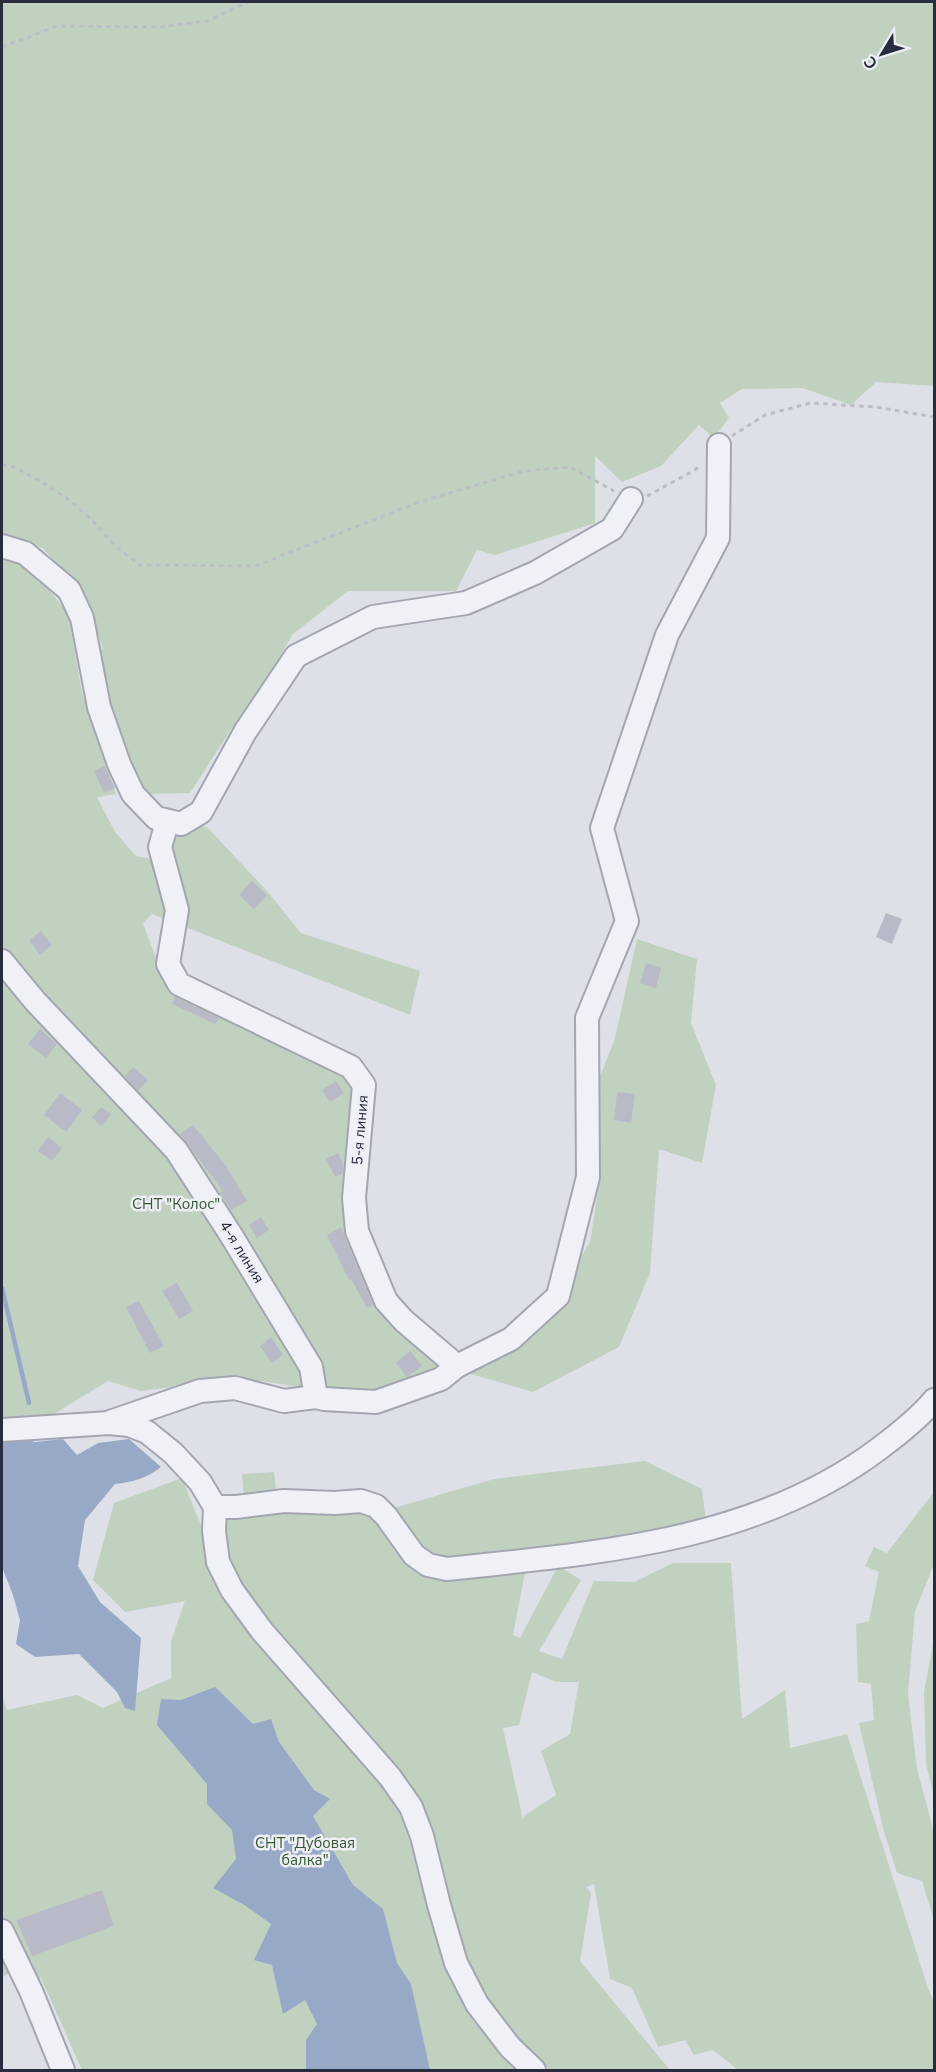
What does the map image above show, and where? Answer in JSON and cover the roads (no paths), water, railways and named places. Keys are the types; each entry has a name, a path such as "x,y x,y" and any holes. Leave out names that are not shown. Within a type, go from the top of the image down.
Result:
{"street":[{"path":"109,1423 200,1391 235,1388 284,1401 316,1397 376,1402 441,1379 457,1366 511,1339 558,1296 588,1177 588,1018 627,921 602,828 667,635 718,538 719,445"},
{"path":"2,546 26,553 69,590 82,618 99,707 119,764 133,794 156,818 181,824 201,812 245,732 296,656 373,617 466,603 535,573 612,529 631,499"},
{"name":"5-я линия","path":"166,826 160,847 177,910 168,964 172,973 179,984 351,1067 364,1085 354,1198 357,1231 386,1300 404,1321 457,1366"},
{"name":"4-я линия","path":"2,961 35,1001 176,1150 231,1234 311,1367 316,1397"},
{"path":"215,1507 236,1507 284,1501 335,1503 361,1501 376,1506 386,1516 414,1555 428,1565 447,1569 634,1546 715,1527 774,1508 819,1488 872,1454 922,1414 934,1400"},
{"path":"2,1430 109,1423 129,1425 147,1431 173,1453 200,1482 215,1507 214,1531 218,1562 232,1590 262,1631 390,1777 411,1807 423,1836 439,1905 456,1963 477,2004 510,2047 534,2070"},
{"path":"2,1931 31,1991 63,2070"}],"water":[{"path":"6,1433 35,1442 63,1439 77,1455 98,1443 129,1439 161,1467 139,1479 115,1484 85,1520 78,1566 100,1602 141,1638 135,1711 125,1708 117,1692 79,1654 35,1657 16,1644 20,1620 2,1567 2,1439"},
{"path":"215,1687 253,1724 271,1719 279,1742 314,1790 330,1799 313,1816 353,1885 383,1909 397,1963 411,1984 430,2070 306,2070 306,2040 317,2024 305,2000 283,2014 272,1965 254,1960 271,1924 246,1906 213,1888 236,1859 232,1830 207,1804 207,1784 157,1725 161,1699 181,1700"}],"waterway":[{"path":"2,1288 29,1403"}],"park label":[{"name":"СНТ \"Колос\"","path":"176,1204"},
{"name":"СНТ \"Дубовая балка\"","path":"305,1852"}]}
